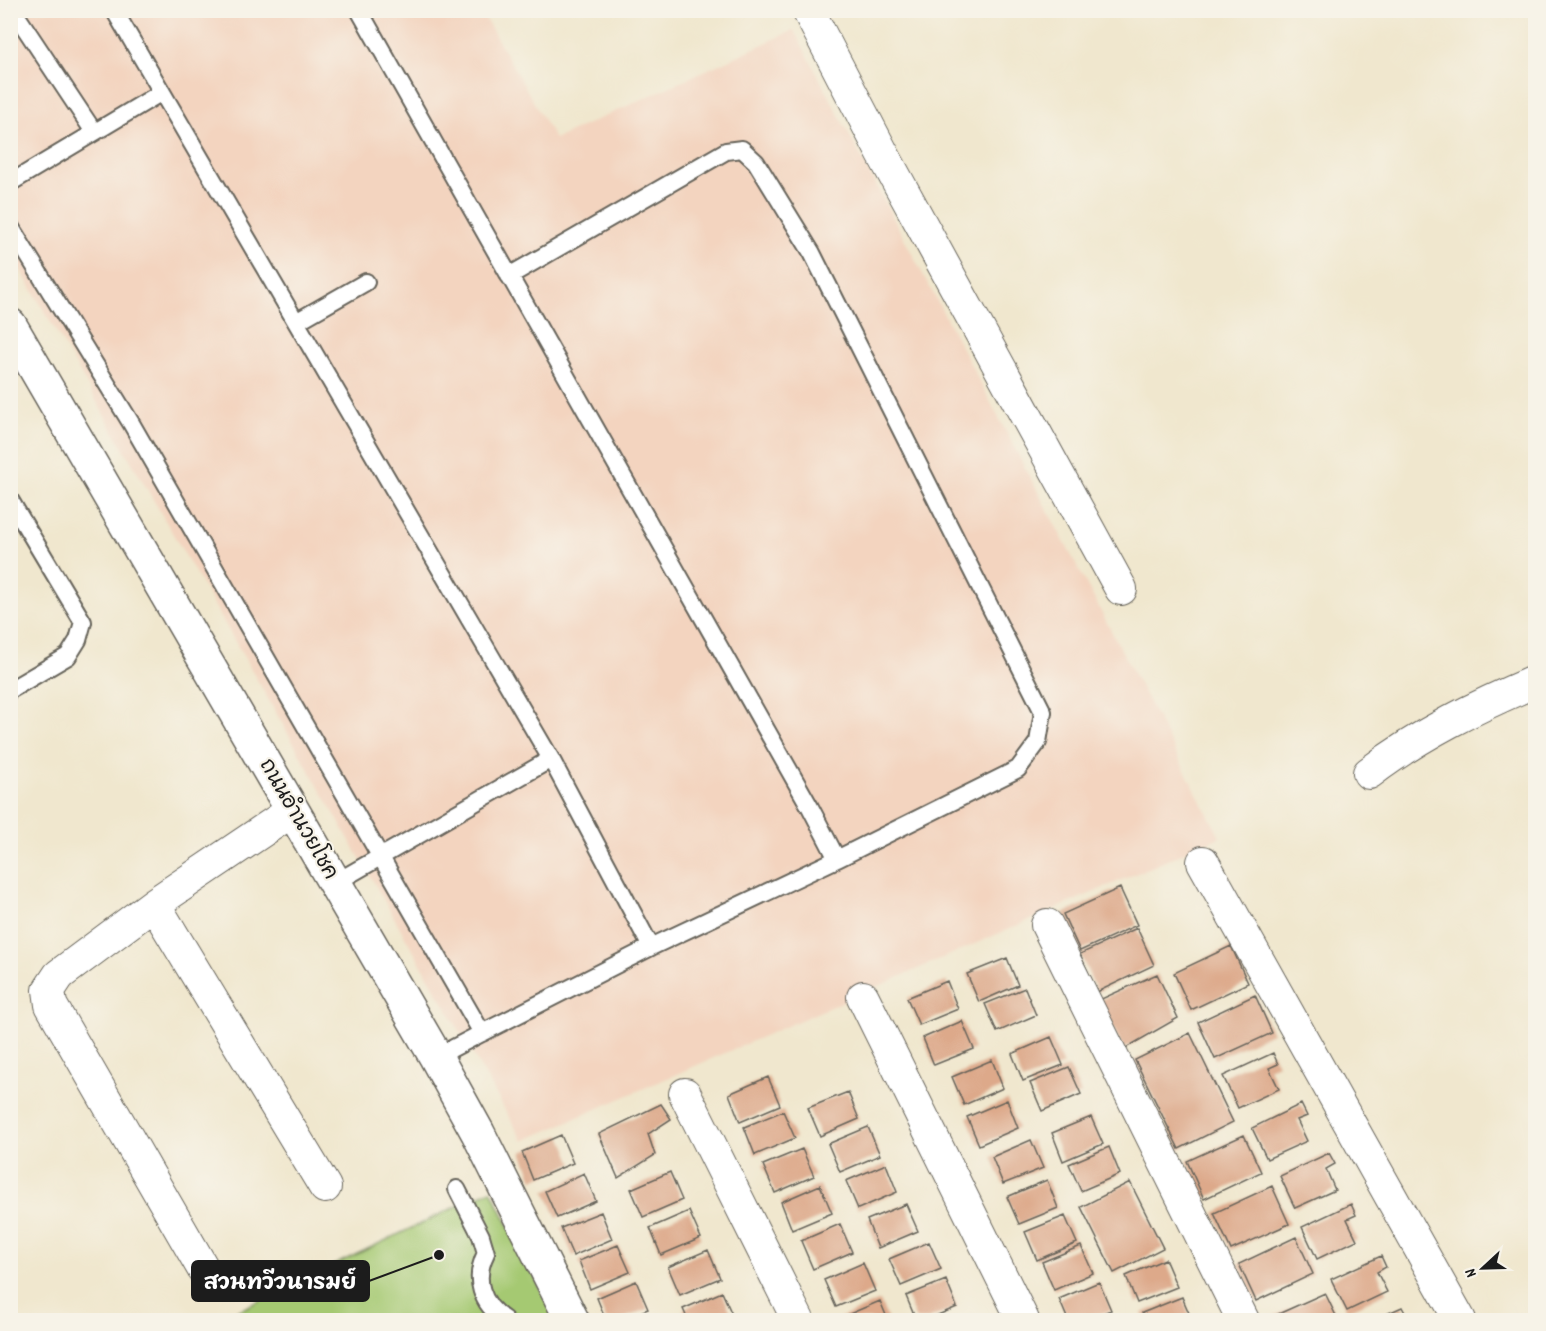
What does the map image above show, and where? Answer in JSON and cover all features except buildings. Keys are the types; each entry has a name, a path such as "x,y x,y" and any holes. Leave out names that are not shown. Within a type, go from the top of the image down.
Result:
{"street":[{"path":"808,10 885,158 1121,589"},
{"name":"ถนนอำนวยโชค","path":"10,325 333,884 436,1057 478,1133 572,1320"},
{"path":"1369,773 1399,750 1481,704 1536,681"},
{"path":"206,1272 51,1005 49,990 59,975 154,904 292,811"},
{"path":"1203,862 1460,1320"},
{"path":"154,904 325,1187"},
{"path":"1047,925 1243,1320"},
{"path":"863,997 1023,1320"},
{"path":"685,1094 798,1320"}],"lane":[{"path":"13,10 94,132"},
{"path":"114,10 551,759 651,947"},
{"path":"359,10 810,807 837,859"},
{"path":"10,183 162,92"},
{"path":"436,1057 651,947 837,859 1017,769 1038,742 1042,711 812,253 756,162 742,149 726,151 509,276"},
{"path":"10,226 131,423 482,1033"},
{"path":"296,322 366,282"},
{"path":"10,500 83,622 78,640 68,656 10,690"},
{"path":"333,884 551,759"},
{"path":"457,1189 482,1236 486,1253 480,1265 480,1288 492,1311 505,1320"}],"shaded area":[{"path":"10,11 481,11 555,139 794,30 1220,837 523,1141 11,253"}],"green space":[{"path":"491,1190 556,1320 219,1320"}],"place":[{"name":"สวนทวีวนารมย์","path":"439,1255"}]}
